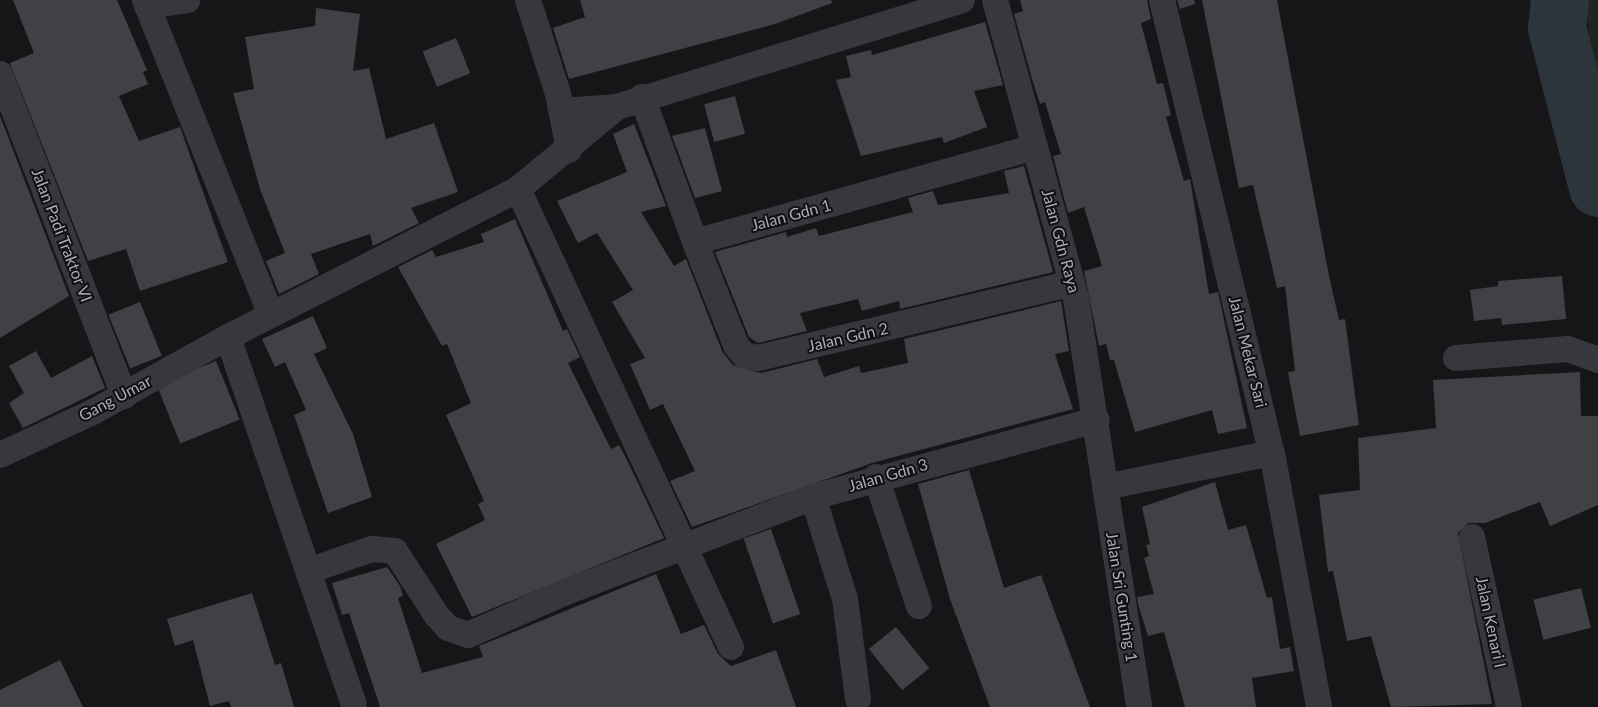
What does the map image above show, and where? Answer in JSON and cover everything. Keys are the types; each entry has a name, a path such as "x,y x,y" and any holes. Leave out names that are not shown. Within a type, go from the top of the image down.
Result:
{"street":[{"path":"188,0 146,3 271,316"},
{"path":"528,0 562,112 570,150"},
{"path":"562,112 617,107 642,97 962,0"},
{"name":"Jalan Gdn Raya","path":"995,0 1072,283 1097,420 1105,487"},
{"name":"Jalan Mekar Sari","path":"1162,0 1272,453 1319,707"},
{"name":"Jalan Padi Traktor VI","path":"0,74 124,396"},
{"path":"642,97 695,242"},
{"name":"Gang Umar","path":"0,455 124,396 228,336 271,316 518,189 570,150 617,107"},
{"name":"Jalan Gdn 1","path":"695,242 1035,148"},
{"path":"518,189 731,647"},
{"name":"Jalan Gdn 2","path":"695,242 736,345 744,355 758,358 1072,283"},
{"path":"228,336 354,704"},
{"path":"1456,358 1568,348 1598,360"},
{"name":"Jalan Gdn 3","path":"308,571 372,549 395,551 437,616 448,628 468,635 566,592 686,549 812,497 876,478 1097,420"},
{"path":"1105,487 1272,453"},
{"path":"876,478 919,606"},
{"name":"Jalan Sri Gunting 1","path":"1105,487 1139,707"},
{"path":"812,497 845,599 858,699"},
{"name":"Jalan Kenari I","path":"1472,537 1509,707"}],"shaded area":[{"path":"1586,0 1598,0 1598,101 1592,73"}],"building":[{"path":"13,0 117,0 147,70 143,72 148,84 119,96 139,141 180,127 228,262 140,291 126,249 88,261 10,63 34,53"},
{"path":"580,0 831,0 832,3 775,24 569,79 553,28 585,17"},
{"path":"1020,0 1147,0 1151,19 1141,23 1157,84 1163,83 1171,115 1166,117 1184,181 1190,179 1209,294 1218,292 1247,428 1218,434 1212,410 1135,432 1114,360 1110,360 1106,344 1099,346 1084,271 1102,266 1084,207 1068,213 1053,156 1061,154 1045,102 1040,104 1014,14 1023,11"},
{"path":"1177,0 1194,0 1195,4 1180,9"},
{"path":"1202,0 1277,0 1329,276 1339,320 1345,319 1359,425 1300,436 1288,372 1295,371 1285,286 1277,288 1253,185 1239,188"},
{"path":"316,8 360,14 353,71 369,68 386,139 434,123 458,192 411,208 419,223 373,246 370,234 311,254 319,274 279,294 266,261 285,253 260,189 233,93 254,89 245,37 315,26"},
{"path":"985,22 1003,85 974,91 987,127 944,143 942,137 861,156 836,80 851,77 846,56 871,50 872,55"},
{"path":"456,38 470,73 437,87 423,51"},
{"path":"735,96 745,134 714,142 704,104"},
{"path":"0,116 69,296 0,338"},
{"path":"634,124 666,206 641,212 674,266 686,259 722,351 733,365 761,373 817,359 824,377 859,366 861,373 908,363 904,339 1061,301 1069,351 1055,354 1073,409 872,463 692,527 670,481 695,471 663,404 650,410 630,364 645,358 612,302 633,290 597,233 578,243 557,201 627,172 613,134"},
{"path":"705,128 722,191 695,198 672,136"},
{"path":"1024,166 1053,272 900,309 899,301 862,311 858,299 800,313 807,331 758,343 749,337 715,252 786,232 787,237 816,228 819,236 913,212 908,198 933,191 938,205 1009,193 1004,171"},
{"path":"515,219 563,331 567,329 580,357 568,363 611,449 619,445 664,538 472,617 436,544 485,520 478,504 484,501 446,415 471,403 447,344 442,346 398,267 432,250 436,257 484,242 481,234"},
{"path":"1562,276 1566,319 1502,325 1501,318 1474,321 1470,290 1498,286 1498,281"},
{"path":"140,302 162,356 130,369 108,315"},
{"path":"313,316 327,348 314,354 353,434 372,497 328,513 294,415 306,410 285,362 275,367 262,339"},
{"path":"36,351 51,378 92,356 105,388 23,428 9,403 24,393 9,366"},
{"path":"216,361 240,419 180,443 157,385"},
{"path":"1580,372 1581,416 1598,416 1598,505 1550,526 1540,502 1485,523 1468,523 1458,533 1492,704 1391,707 1371,636 1347,641 1333,571 1328,572 1319,495 1360,490 1358,438 1436,428 1433,380"},
{"path":"969,470 1004,588 1041,575 1090,707 990,707 950,599 918,484"},
{"path":"1215,482 1228,530 1246,525 1267,598 1272,597 1280,649 1290,647 1294,671 1252,678 1256,707 1185,707 1164,632 1148,636 1138,604 1137,597 1154,594 1144,558 1149,556 1146,545 1150,544 1142,507"},
{"path":"771,529 800,614 773,624 744,538"},
{"path":"387,567 400,586 403,596 398,598 422,673 483,657 479,646 656,574 681,634 704,625 718,654 731,666 776,650 796,707 380,707 349,613 342,615 332,583"},
{"path":"1581,588 1591,628 1543,640 1533,600"},
{"path":"252,593 275,665 281,663 294,707 231,707 229,701 210,706 193,640 175,646 167,619"},
{"path":"896,627 929,668 902,690 869,649"},
{"path":"60,660 83,707 0,707 0,690"}],"waterway":[{"path":"1560,0 1557,28 1598,188"}]}
